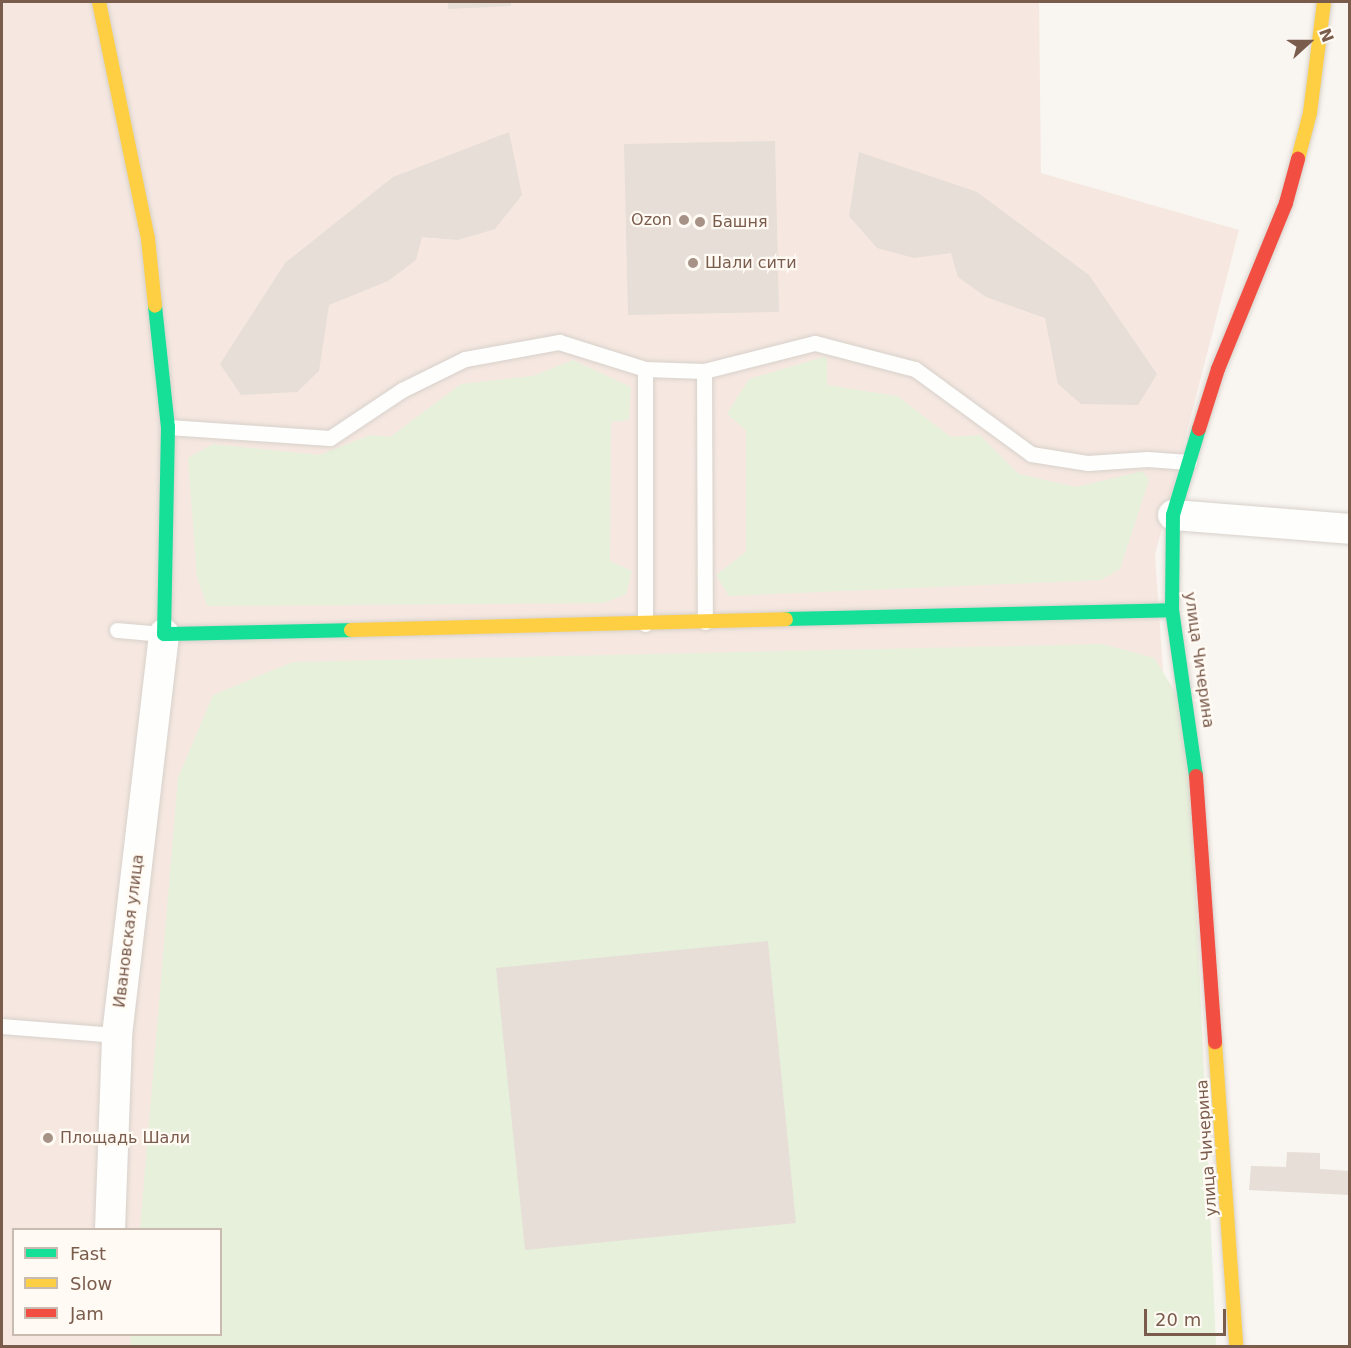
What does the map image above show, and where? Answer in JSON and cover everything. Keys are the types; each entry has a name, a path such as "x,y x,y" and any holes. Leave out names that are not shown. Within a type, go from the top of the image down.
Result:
{"street":[{"path":"99,2 148,239 168,427 164,634 1172,610"},
{"name":"улица Чичерина","path":"1236,1347 1193,729 1172,610 1173,515 1218,369 1286,203 1310,113 1324,2"},
{"path":"1173,515 1350,529"},
{"name":"Ивановская улица","path":"110,1228 117,1035 164,634"}],"lane":[{"path":"168,427 330,438 402,390 465,359 559,342 645,369 704,371 815,344 915,369 1031,454 1088,463 1148,459 1189,462"},
{"path":"645,369 645,624"},
{"path":"704,371 705,622"},
{"path":"117,630 164,634"},
{"path":"2,1026 117,1035"}],"shaded area":[{"path":"2,2 1039,2 1041,173 1239,230 1155,555 1210,1346 2,1346"}],"green space":[{"path":"827,356 827,385 897,396 951,437 980,435 1019,474 1076,487 1143,471 1149,480 1120,569 1101,580 729,596 716,575 746,552 746,430 727,414 749,379"},
{"path":"573,360 631,387 629,420 611,422 610,561 632,571 626,594 604,603 207,606 197,577 188,458 213,444 319,455 370,435 390,437 461,384 533,376"},
{"path":"1103,644 1154,658 1188,712 1216,1346 130,1346 131,1336 222,1336 222,1228 140,1228 178,778 213,695 293,662"}],"building":[{"path":"448,2 511,2 511,6 448,9"},
{"path":"509,132 522,195 495,229 458,240 422,237 416,260 388,281 329,305 319,371 297,392 241,395 220,364 285,263 393,177"},
{"path":"775,141 779,312 628,315 624,144"},
{"path":"859,152 977,192 1089,275 1157,374 1138,405 1081,404 1058,384 1045,318 986,297 958,277 951,253 914,258 877,248 849,216"},
{"path":"768,941 796,1223 525,1250 496,968"},
{"path":"1287,1152 1320,1153 1320,1169 1350,1171 1350,1195 1249,1190 1251,1166 1286,1167"}],"traffic: fast":[{"path":"155,306 168,427 164,634 351,630"},
{"path":"1196,776 1172,610 1173,515 1199,429"},
{"path":"786,619 1172,610"}],"traffic: slow":[{"path":"99,2 148,239 155,306"},
{"path":"1298,159 1310,113 1324,2"},
{"path":"351,630 786,619"},
{"path":"1215,1042 1236,1346"}],"traffic: jam":[{"path":"1199,429 1218,369 1286,203 1298,159"},
{"path":"1196,776 1215,1042"}],"place":[{"name":"Ozon","path":"684,220"},
{"name":"Башня","path":"700,222"},
{"name":"Шали сити","path":"693,263"},
{"name":"Площадь Шали","path":"48,1138"}]}
